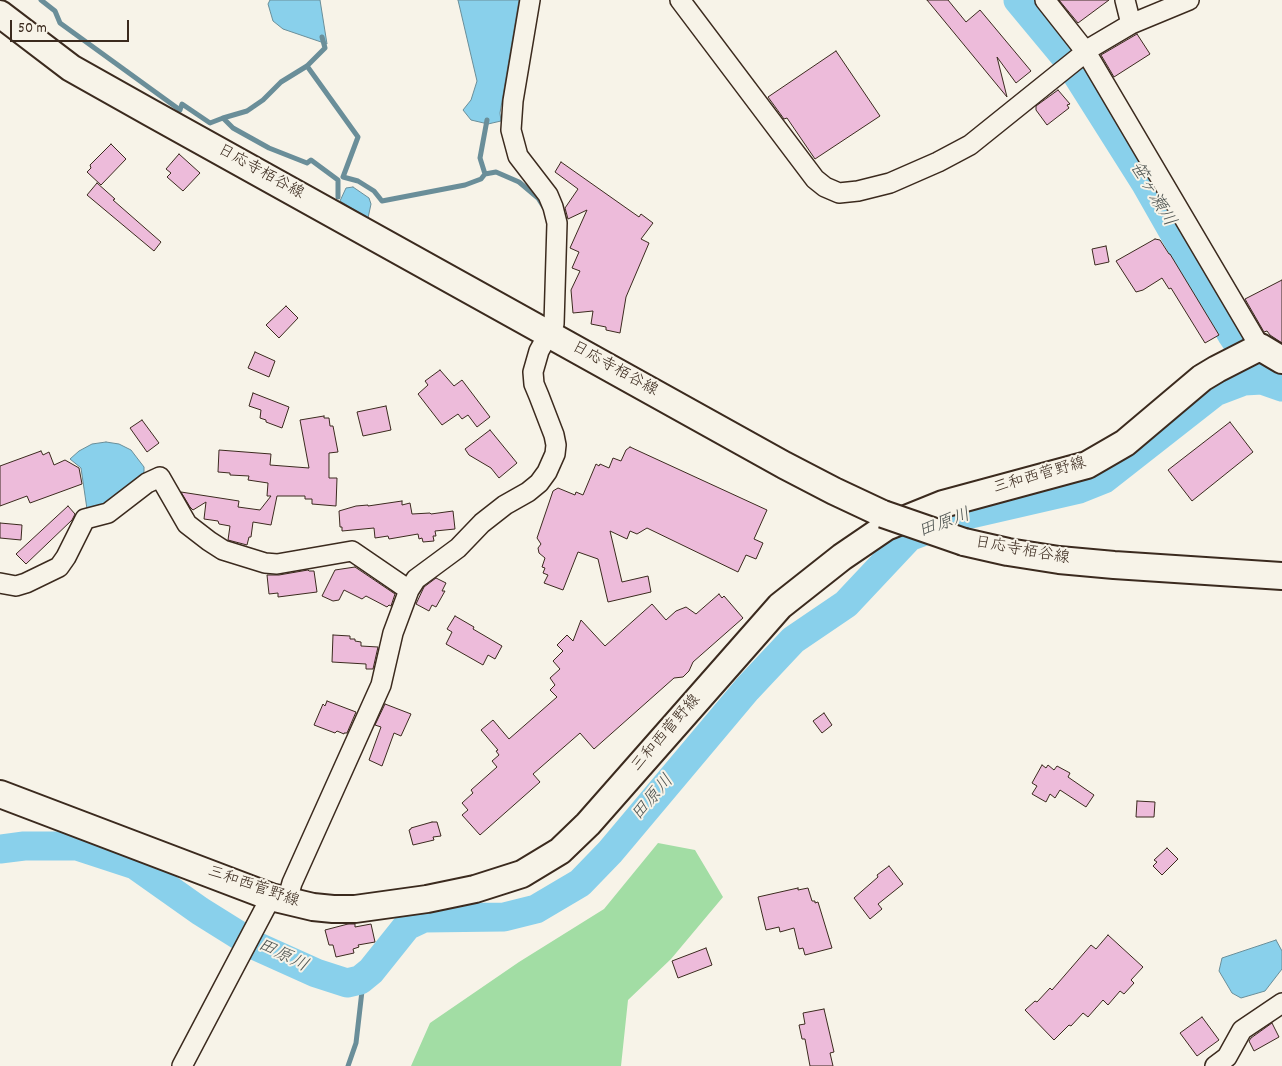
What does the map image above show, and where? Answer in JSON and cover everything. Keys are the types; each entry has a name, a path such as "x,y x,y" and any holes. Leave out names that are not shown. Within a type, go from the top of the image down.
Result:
{"main road":[{"name":"日応寺栢谷線","path":"0,14 71,68 784,465 884,514 964,542 1008,552 1059,560 1282,576"},
{"path":"1250,352 1282,360"},
{"name":"三和西菅野線","path":"0,794 279,899 333,909 376,907 427,899 475,889 522,874 560,851 588,824 780,606 842,557 886,527 943,504 1088,465 1125,443 1202,378 1250,352"}],"street":[{"path":"182,1066 247,941 292,882 381,684 393,633 409,590 416,579 458,548 482,523 505,504 528,492 539,483 547,472 554,454 556,445 554,435 534,384 533,372 539,351 554,324 556,310 557,223 554,207 548,195 518,156 511,130 513,100 530,0"},
{"path":"680,0 815,179 825,187 839,193 858,191 890,183 938,162 970,145 1083,55 1131,24 1189,0"},
{"path":"1045,0 1083,55 1250,352"},
{"path":"1125,0 1131,24"},
{"path":"0,582 16,586 59,567 85,519 108,513 147,483 160,477 187,524 223,550 265,564 277,564 352,551 409,590"},
{"path":"1224,1063 1242,1030 1282,1003"}],"green space":[{"path":"658,843 695,850 723,897 671,959 628,1000 621,1066 411,1066 430,1023 519,962 604,909"}],"water":[{"path":"270,0 320,0 327,44 283,29 273,21 268,4"},
{"path":"458,0 519,0 500,113 501,121 488,124 471,120 463,110 471,100 477,81"},
{"path":"353,187 369,198 371,204 368,218 340,201 346,188"},
{"path":"106,442 119,444 131,450 144,467 144,472 112,501 103,506 87,509 81,468 70,459 79,451 92,444"},
{"path":"1276,940 1282,951 1282,969 1265,991 1241,998 1232,993 1219,971 1222,958"}],"building":[{"path":"927,0 948,0 966,22 980,10 1031,71 1016,83 997,57 1007,97"},
{"path":"1059,0 1109,0 1078,23"},
{"path":"1137,34 1150,54 1114,77 1101,55"},
{"path":"836,51 880,116 815,159 787,118 784,119 768,97"},
{"path":"1058,90 1070,104 1067,105 1069,108 1047,125 1036,110 1036,106"},
{"path":"111,144 126,159 101,185 87,172 91,168 90,165"},
{"path":"179,154 200,173 183,191 167,177 171,173 166,169"},
{"path":"561,162 639,217 641,214 653,223 641,239 649,243 626,297 620,333 606,330 606,327 591,324 593,311 573,313 571,290 580,271 572,268 579,252 570,248 587,210 568,219 565,208 578,189 555,172"},
{"path":"97,183 115,199 113,200 161,242 154,251 87,195"},
{"path":"1155,239 1160,240 1170,254 1219,335 1205,343 1171,288 1169,289 1162,278 1143,290 1136,292 1116,261"},
{"path":"1106,246 1109,262 1095,265 1092,249"},
{"path":"1282,280 1282,343 1267,331 1264,332 1245,299"},
{"path":"286,306 298,318 279,338 266,325"},
{"path":"255,352 275,361 269,377 248,368"},
{"path":"440,370 454,386 462,380 490,417 477,427 468,415 462,419 458,414 442,425 418,394 428,385 425,381"},
{"path":"253,393 289,407 282,428 260,418 261,410 249,406"},
{"path":"386,406 391,430 363,436 357,412"},
{"path":"324,416 324,418 329,418 330,426 333,426 338,452 329,453 329,478 337,478 336,506 312,504 312,499 305,499 305,496 277,496 271,525 253,522 251,537 249,537 247,545 228,540 230,526 219,524 218,521 204,519 206,502 193,510 190,507 181,492 239,501 238,507 260,510 271,496 267,496 268,483 248,480 249,476 218,472 219,450 271,454 270,465 309,468 300,420"},
{"path":"142,420 159,443 147,452 130,428"},
{"path":"1230,422 1253,452 1192,501 1168,470"},
{"path":"490,430 517,463 499,478 491,468 469,455 465,449"},
{"path":"630,447 767,510 754,539 763,543 756,559 746,555 738,572 647,528 637,534 630,531 627,539 610,531 622,582 648,576 651,592 608,602 598,559 578,552 563,590 544,583 548,575 543,573 545,568 542,567 545,558 539,553 538,548 541,544 537,538 553,491 558,488 575,495 576,492 583,495 596,464 609,468 613,458 621,461 626,450"},
{"path":"41,451 43,455 49,452 54,465 65,460 79,468 82,484 30,503 27,496 0,506 0,466"},
{"path":"402,501 402,505 410,503 412,514 453,511 455,529 435,531 434,541 423,542 422,538 419,539 418,534 389,539 388,536 375,538 374,528 342,531 342,527 340,527 339,511 356,506"},
{"path":"68,506 75,514 72,520 26,564 16,554"},
{"path":"0,523 22,525 21,540 0,538"},
{"path":"355,567 395,594 391,606 387,607 366,596 362,599 344,590 339,600 333,601 322,596 335,570"},
{"path":"308,570 314,571 317,592 278,597 278,593 269,594 267,575"},
{"path":"436,578 446,583 442,591 445,591 436,607 432,605 429,611 416,604 424,587"},
{"path":"719,594 722,598 724,596 743,618 693,662 689,671 683,677 674,678 594,749 580,733 533,774 540,782 480,835 462,815 468,810 462,803 473,793 471,790 497,767 492,761 499,755 496,751 498,750 481,730 493,720 509,739 557,697 550,690 555,685 550,678 560,669 553,661 563,651 557,645 567,635 573,641 581,620 605,646 652,604 666,620 676,611 686,607 696,614"},
{"path":"455,616 502,646 495,659 488,655 483,665 446,644 452,632 447,629"},
{"path":"333,635 350,636 350,639 361,642 361,646 378,647 373,669 366,669 366,664 332,662"},
{"path":"327,701 356,712 347,733 344,734 337,731 335,733 314,725 323,704 325,706"},
{"path":"385,704 411,714 401,736 394,733 382,766 369,760 381,727 375,725"},
{"path":"824,713 832,725 822,733 813,721"},
{"path":"1042,765 1046,768 1048,765 1054,770 1057,766 1070,773 1068,777 1094,795 1086,807 1060,790 1055,798 1050,794 1046,802 1032,794 1037,786 1032,783"},
{"path":"1137,801 1155,802 1154,817 1136,817"},
{"path":"437,822 441,836 433,837 434,840 413,845 409,830"},
{"path":"1167,848 1178,859 1162,875 1153,866 1157,862 1154,860"},
{"path":"889,866 903,884 878,904 882,909 870,919 854,898"},
{"path":"798,888 798,890 808,888 812,901 818,902 832,948 805,955 803,948 799,949 794,928 780,932 779,927 766,930 758,897"},
{"path":"355,924 355,927 371,924 375,942 358,945 359,947 353,949 354,953 336,957 333,945 329,945 325,930"},
{"path":"1108,935 1143,967 1131,980 1134,983 1124,994 1120,991 1108,1005 1103,1000 1088,1017 1083,1013 1054,1040 1025,1010 1035,1001 1037,1002 1050,988 1052,990 1091,945 1096,949"},
{"path":"706,948 712,965 678,978 672,961"},
{"path":"824,1009 834,1052 830,1053 833,1066 810,1066 805,1039 802,1039 799,1025 805,1024 803,1013"},
{"path":"1202,1017 1219,1040 1197,1056 1180,1033"},
{"path":"1272,1023 1279,1037 1254,1051 1249,1041"}],"waterway":[{"path":"41,0 55,11 60,23 180,110 182,104 210,123 223,118 233,128 269,148 307,163 311,160 338,180 338,197"},
{"name":"笹ヶ瀬川","path":"1018,0 1067,59 1146,184 1232,335 1262,380 1282,387"},
{"path":"223,118 247,111 263,100 281,82 307,66 325,48 322,37"},
{"path":"307,66 358,137 343,177 358,181 374,191 382,201 465,185 481,179 485,174 496,172 519,182 538,198 545,209"},
{"path":"485,174 480,158 487,120"},
{"name":"田原川","path":"0,849 24,846 77,846 135,865 200,911 256,946 316,973 347,983 360,980 371,971 407,926 424,918 504,917 536,909 580,883 610,852 747,689 793,640 846,604 909,537 966,515 1079,489 1104,479 1215,392 1244,381 1262,380"},
{"path":"348,1066 356,1043 362,991 360,980"}]}
